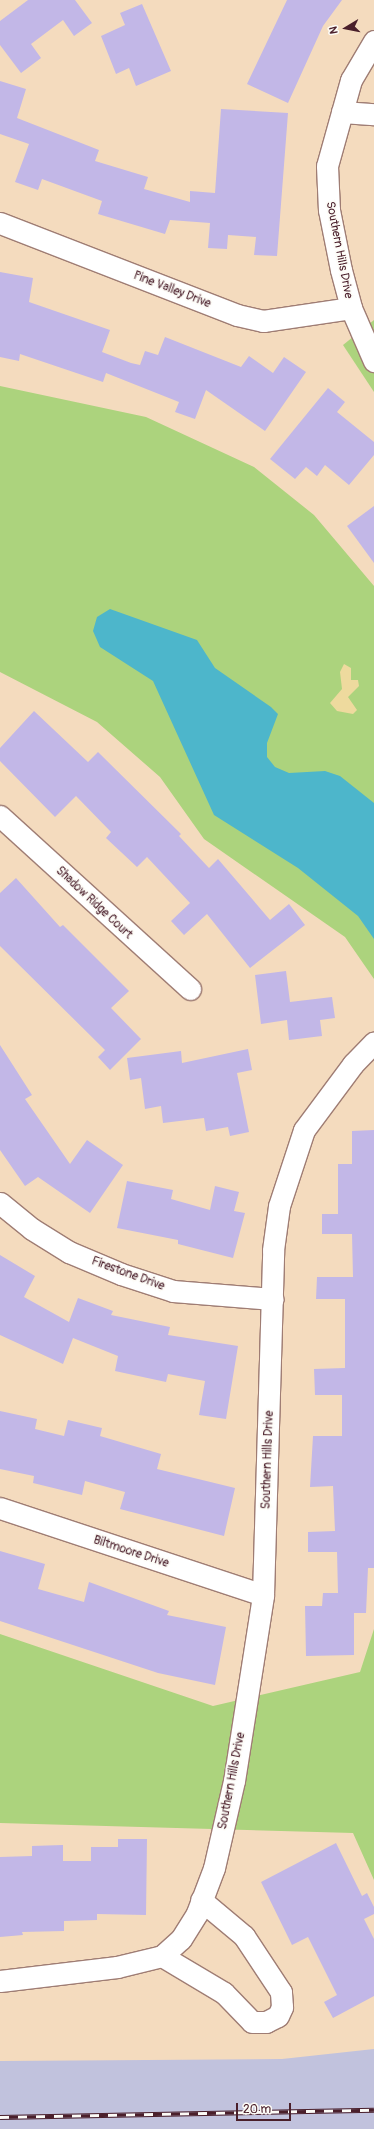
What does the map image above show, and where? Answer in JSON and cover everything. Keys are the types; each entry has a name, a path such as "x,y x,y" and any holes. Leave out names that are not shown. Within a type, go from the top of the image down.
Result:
{"street":[{"name":"Southern Hills Drive","path":"371,52 351,80 327,166 330,210 351,308 374,361"},
{"path":"342,112 374,114"},
{"name":"Pine Valley Drive","path":"0,223 237,315 263,321 351,308"},
{"name":"Shadow Ridge Court","path":"0,816 190,989"},
{"name":"Southern Hills Drive","path":"0,1981 117,1967 162,1956 181,1938 201,1900 214,1868 234,1781 263,1595 273,1299 279,1206 304,1130 353,1064 374,1042"},
{"name":"Firestone Drive","path":"0,1203 32,1229 68,1252 121,1274 173,1291 273,1299"},
{"name":"Biltmoore Drive","path":"0,1508 263,1595"},
{"path":"162,1956 224,1993 252,2022 266,2022 278,2016 282,2007 281,1992 244,1936 201,1900"}],"shaded area":[{"path":"374,2049 374,2129 0,2129 0,2061 282,2059"}],"green space":[{"path":"374,320 374,392 343,345"},
{"path":"0,386 146,417 254,467 314,515 374,586 374,979 345,937 204,839 160,777 97,722 0,672"},
{"path":"374,1629 374,1880 353,1833 0,1823 0,1634 213,1706 360,1672"}],"sand":[{"path":"344,664 351,668 351,680 358,680 359,686 348,697 357,710 353,714 337,711 330,703 342,689 340,672"}],"water":[{"path":"110,609 197,640 215,668 271,707 278,714 267,743 267,757 275,767 289,773 325,771 340,776 374,803 374,939 358,916 298,868 214,815 153,681 100,647 93,631 97,617"}],"building":[{"path":"28,0 75,0 92,23 74,36 63,20 31,44 41,58 21,73 0,45 0,21"},
{"path":"287,0 342,0 323,26 288,103 247,84"},
{"path":"142,4 171,71 136,86 129,68 116,74 101,36 125,25 120,13"},
{"path":"0,81 26,89 17,118 99,150 95,161 148,177 144,189 190,202 190,191 215,193 221,109 288,113 277,256 254,255 256,237 228,235 227,249 208,248 210,223 170,220 165,234 98,214 102,201 42,179 38,190 15,182 29,144 0,134"},
{"path":"0,272 33,278 29,302 110,330 102,352 131,363 140,365 145,351 158,355 165,337 241,367 249,356 273,373 284,357 306,372 265,431 206,390 195,419 175,412 179,402 106,373 103,382 20,354 19,361 0,357"},
{"path":"328,388 345,402 337,412 374,442 374,455 349,485 325,465 317,476 306,467 295,479 270,459"},
{"path":"374,506 374,563 347,526"},
{"path":"34,711 88,762 98,752 181,834 179,836 209,868 218,859 270,920 289,904 305,925 250,968 207,914 184,935 171,921 190,903 147,857 137,867 106,838 111,832 76,796 55,817 0,761 0,748"},
{"path":"16,878 60,927 63,925 129,991 111,1008 141,1039 110,1070 98,1057 105,1050 0,946 0,893"},
{"path":"286,971 290,1002 332,997 335,1018 320,1020 322,1036 289,1040 287,1020 261,1024 255,975"},
{"path":"0,1045 32,1095 25,1099 70,1164 87,1140 123,1165 90,1213 38,1177 25,1186 0,1150"},
{"path":"248,1049 252,1070 237,1073 249,1132 230,1136 228,1127 206,1131 204,1118 163,1123 161,1106 145,1109 141,1078 130,1080 127,1058 181,1051 182,1063"},
{"path":"374,1130 374,1568 368,1568 366,1613 354,1613 354,1655 306,1656 305,1606 322,1606 323,1593 338,1593 337,1552 308,1552 308,1532 335,1531 333,1486 310,1487 313,1436 342,1436 342,1395 315,1395 314,1369 345,1368 345,1299 316,1299 317,1277 353,1277 352,1234 322,1234 322,1214 338,1214 338,1164 352,1164 352,1131"},
{"path":"127,1181 173,1190 171,1199 210,1210 215,1186 239,1192 234,1211 245,1213 233,1258 178,1244 178,1240 117,1228"},
{"path":"0,1255 35,1276 24,1297 69,1322 78,1298 113,1311 111,1315 170,1327 168,1335 238,1346 226,1419 199,1415 205,1381 168,1374 166,1382 115,1371 118,1356 73,1338 63,1364 0,1335"},
{"path":"0,1411 37,1419 35,1429 64,1436 68,1420 102,1428 100,1436 161,1454 157,1469 235,1488 224,1536 120,1509 125,1492 85,1481 82,1495 33,1483 34,1476 0,1469"},
{"path":"0,1551 45,1564 38,1589 84,1602 89,1582 169,1611 167,1615 226,1627 215,1685 158,1673 0,1621"},
{"path":"118,1839 147,1839 146,1915 97,1914 97,1920 64,1921 64,1931 22,1932 23,1935 0,1937 0,1857 32,1856 32,1846 63,1845 63,1861 91,1861 91,1847 118,1847"},
{"path":"336,1843 362,1896 367,1893 374,1907 374,1914 364,1919 374,1939 374,1996 333,2018 324,2002 337,1995 308,1937 292,1945 261,1882"}],"railway":[{"path":"0,2117 374,2110"}]}
